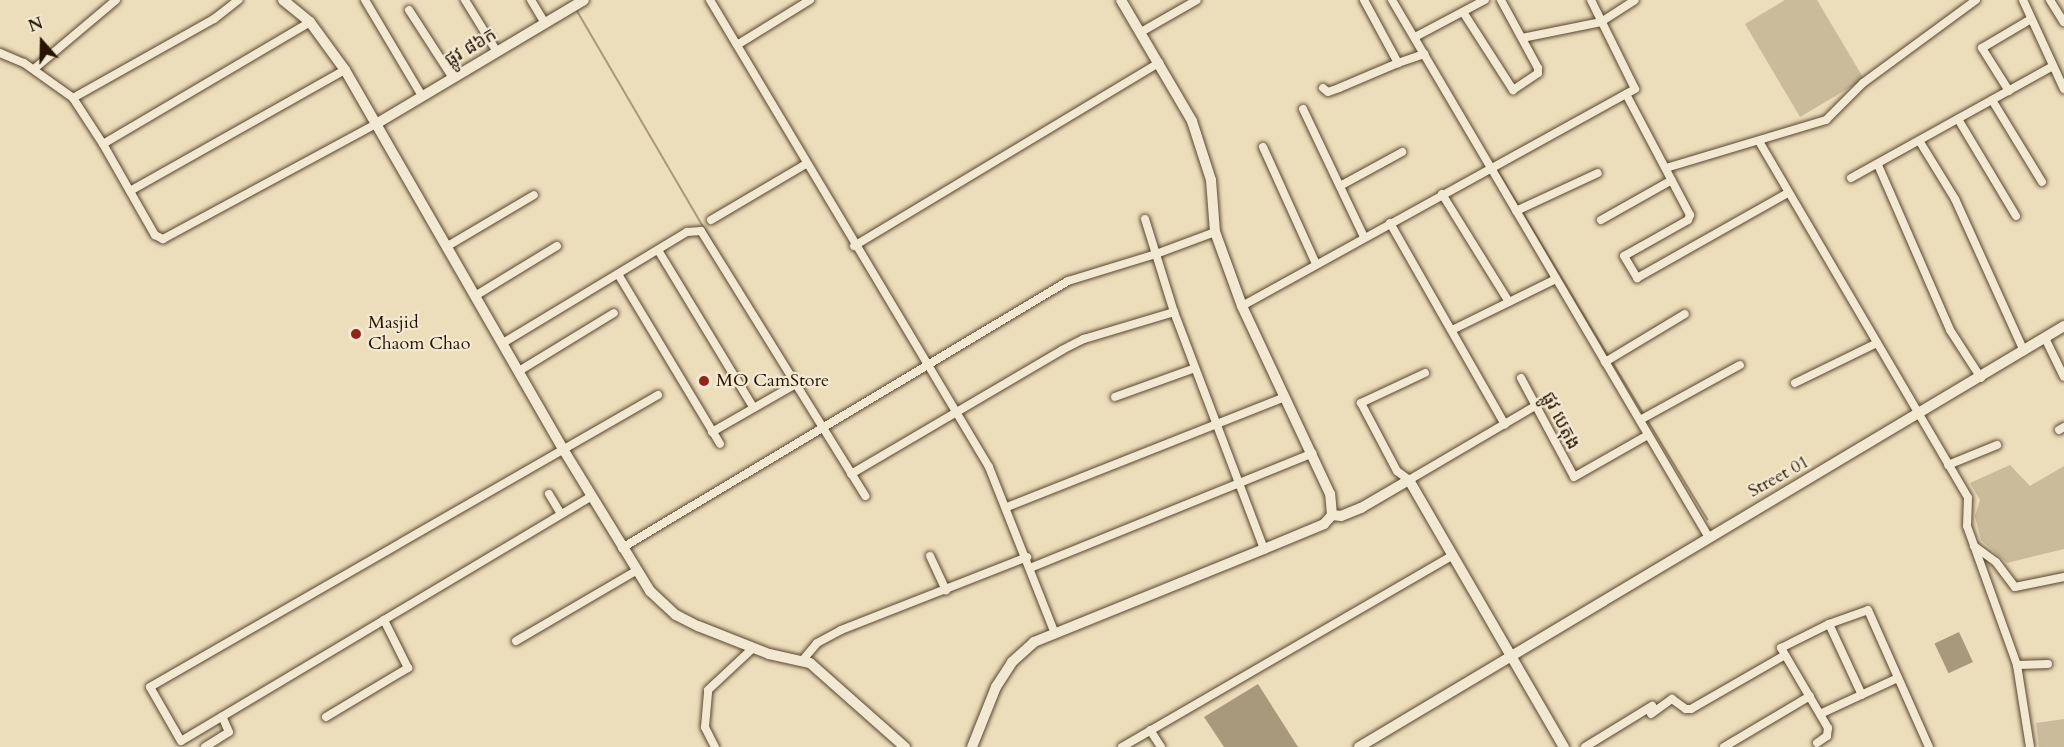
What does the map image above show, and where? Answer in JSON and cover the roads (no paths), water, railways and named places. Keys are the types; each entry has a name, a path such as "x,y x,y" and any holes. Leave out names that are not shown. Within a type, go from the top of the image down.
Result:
{"street":[{"path":"34,69 116,0"},
{"path":"73,98 214,19 238,0"},
{"path":"284,0 310,22 345,70 563,449 636,571 676,615 753,648 802,661 819,669 905,747"},
{"path":"365,0 422,96"},
{"path":"465,0 496,52"},
{"path":"531,0 545,23"},
{"name":"ផ្លូវ ៨៦ក","path":"376,124 584,0"},
{"path":"710,0 854,246 956,412 1007,507 1054,631"},
{"path":"737,45 810,0"},
{"path":"972,747 985,707 1003,674 1023,651 1054,631 1324,524 1332,515 1330,494 1313,453 1242,306 1215,232 1210,180 1192,121 1122,0"},
{"path":"1141,32 1197,0"},
{"path":"1364,0 1398,63"},
{"path":"1392,0 1489,167 1520,209 1557,279 1606,361 1644,418 1648,435 1708,536"},
{"path":"1414,37 1485,0"},
{"path":"1463,12 1513,90 1538,73 1501,0"},
{"path":"1242,306 1635,88 1591,0"},
{"path":"1522,38 1601,22 1635,0"},
{"path":"1666,168 1688,159 1760,143 1832,116 1863,83 1976,0"},
{"path":"2023,0 2064,89"},
{"path":"2050,0 2064,22"},
{"path":"409,10 453,78"},
{"path":"2009,91 1982,48 2031,19"},
{"path":"103,144 210,84 310,22"},
{"path":"0,53 34,69 73,98 103,144 155,235 163,239 376,124"},
{"path":"1323,88 1328,92 1424,54"},
{"path":"854,246 1159,63"},
{"path":"1851,178 1920,142 2053,66"},
{"path":"130,191 345,70"},
{"path":"1626,94 1690,218 1624,256 1637,278 1788,193"},
{"path":"1992,100 2042,182"},
{"path":"1302,109 1364,237"},
{"path":"1958,119 2016,216"},
{"path":"1920,142 1955,199 2024,351"},
{"path":"1760,143 1875,344 1970,503 1966,521 2017,665 2030,747"},
{"path":"1263,147 1316,264"},
{"path":"1340,186 1402,152"},
{"path":"711,220 806,164"},
{"path":"1878,165 1950,330 1981,378"},
{"path":"1520,209 1598,173"},
{"path":"1601,220 1672,180"},
{"path":"1442,194 1509,302"},
{"path":"446,247 534,195"},
{"path":"1145,219 1174,312 1264,549"},
{"path":"1390,223 1505,425"},
{"path":"503,343 687,232 698,230 705,234 794,385 865,496"},
{"path":"622,548 823,429 927,362 1068,281 1156,254 1215,232"},
{"path":"475,296 557,246"},
{"path":"658,250 753,407"},
{"path":"618,274 720,444"},
{"path":"1452,330 1557,279"},
{"path":"851,474 1084,339 1174,312"},
{"path":"519,371 614,313"},
{"path":"1606,361 1685,314"},
{"name":"Street 01","path":"1359,747 1708,536 1919,416 2064,326"},
{"path":"2045,338 2064,377"},
{"path":"1795,383 1875,344"},
{"path":"1644,418 1740,364"},
{"path":"1114,397 1195,368"},
{"path":"1425,373 1361,403 1397,471 1409,480 1564,747"},
{"name":"ផ្លូវ បេតុង","path":"1521,378 1574,477 1648,435"},
{"path":"712,432 794,385"},
{"path":"592,496 181,741 150,687 658,395"},
{"path":"1007,507 1285,397"},
{"path":"1332,515 1341,516 1361,508 1535,406"},
{"path":"1948,465 1997,445"},
{"path":"1030,568 1313,453"},
{"path":"549,494 561,514"},
{"path":"1974,546 1996,562 2015,588 2064,577"},
{"path":"930,556 946,590"},
{"path":"1122,747 1452,556"},
{"path":"802,661 818,643 841,630 1027,558"},
{"path":"516,641 636,571"},
{"path":"1815,746 1829,732 1781,648 1829,624 1868,610 1929,747"},
{"path":"326,717 408,668 384,620"},
{"path":"1829,624 1862,695"},
{"path":"715,747 705,727 708,690 753,648"},
{"path":"1586,747 1672,699 1686,709 1691,709 1785,655"},
{"path":"2017,665 2048,664"},
{"path":"1820,714 1898,678"},
{"path":"1724,747 1810,696"},
{"path":"206,747 229,732 222,716"},
{"path":"1150,730 1161,747"}],"waterway":[{"path":"577,11 714,245"},
{"path":"1498,171 1609,357"},
{"path":"1612,362 1707,519"}],"place":[{"name":"Masjid Chaom Chao","path":"356,334"},
{"name":"MO CamStore","path":"704,381"}]}
